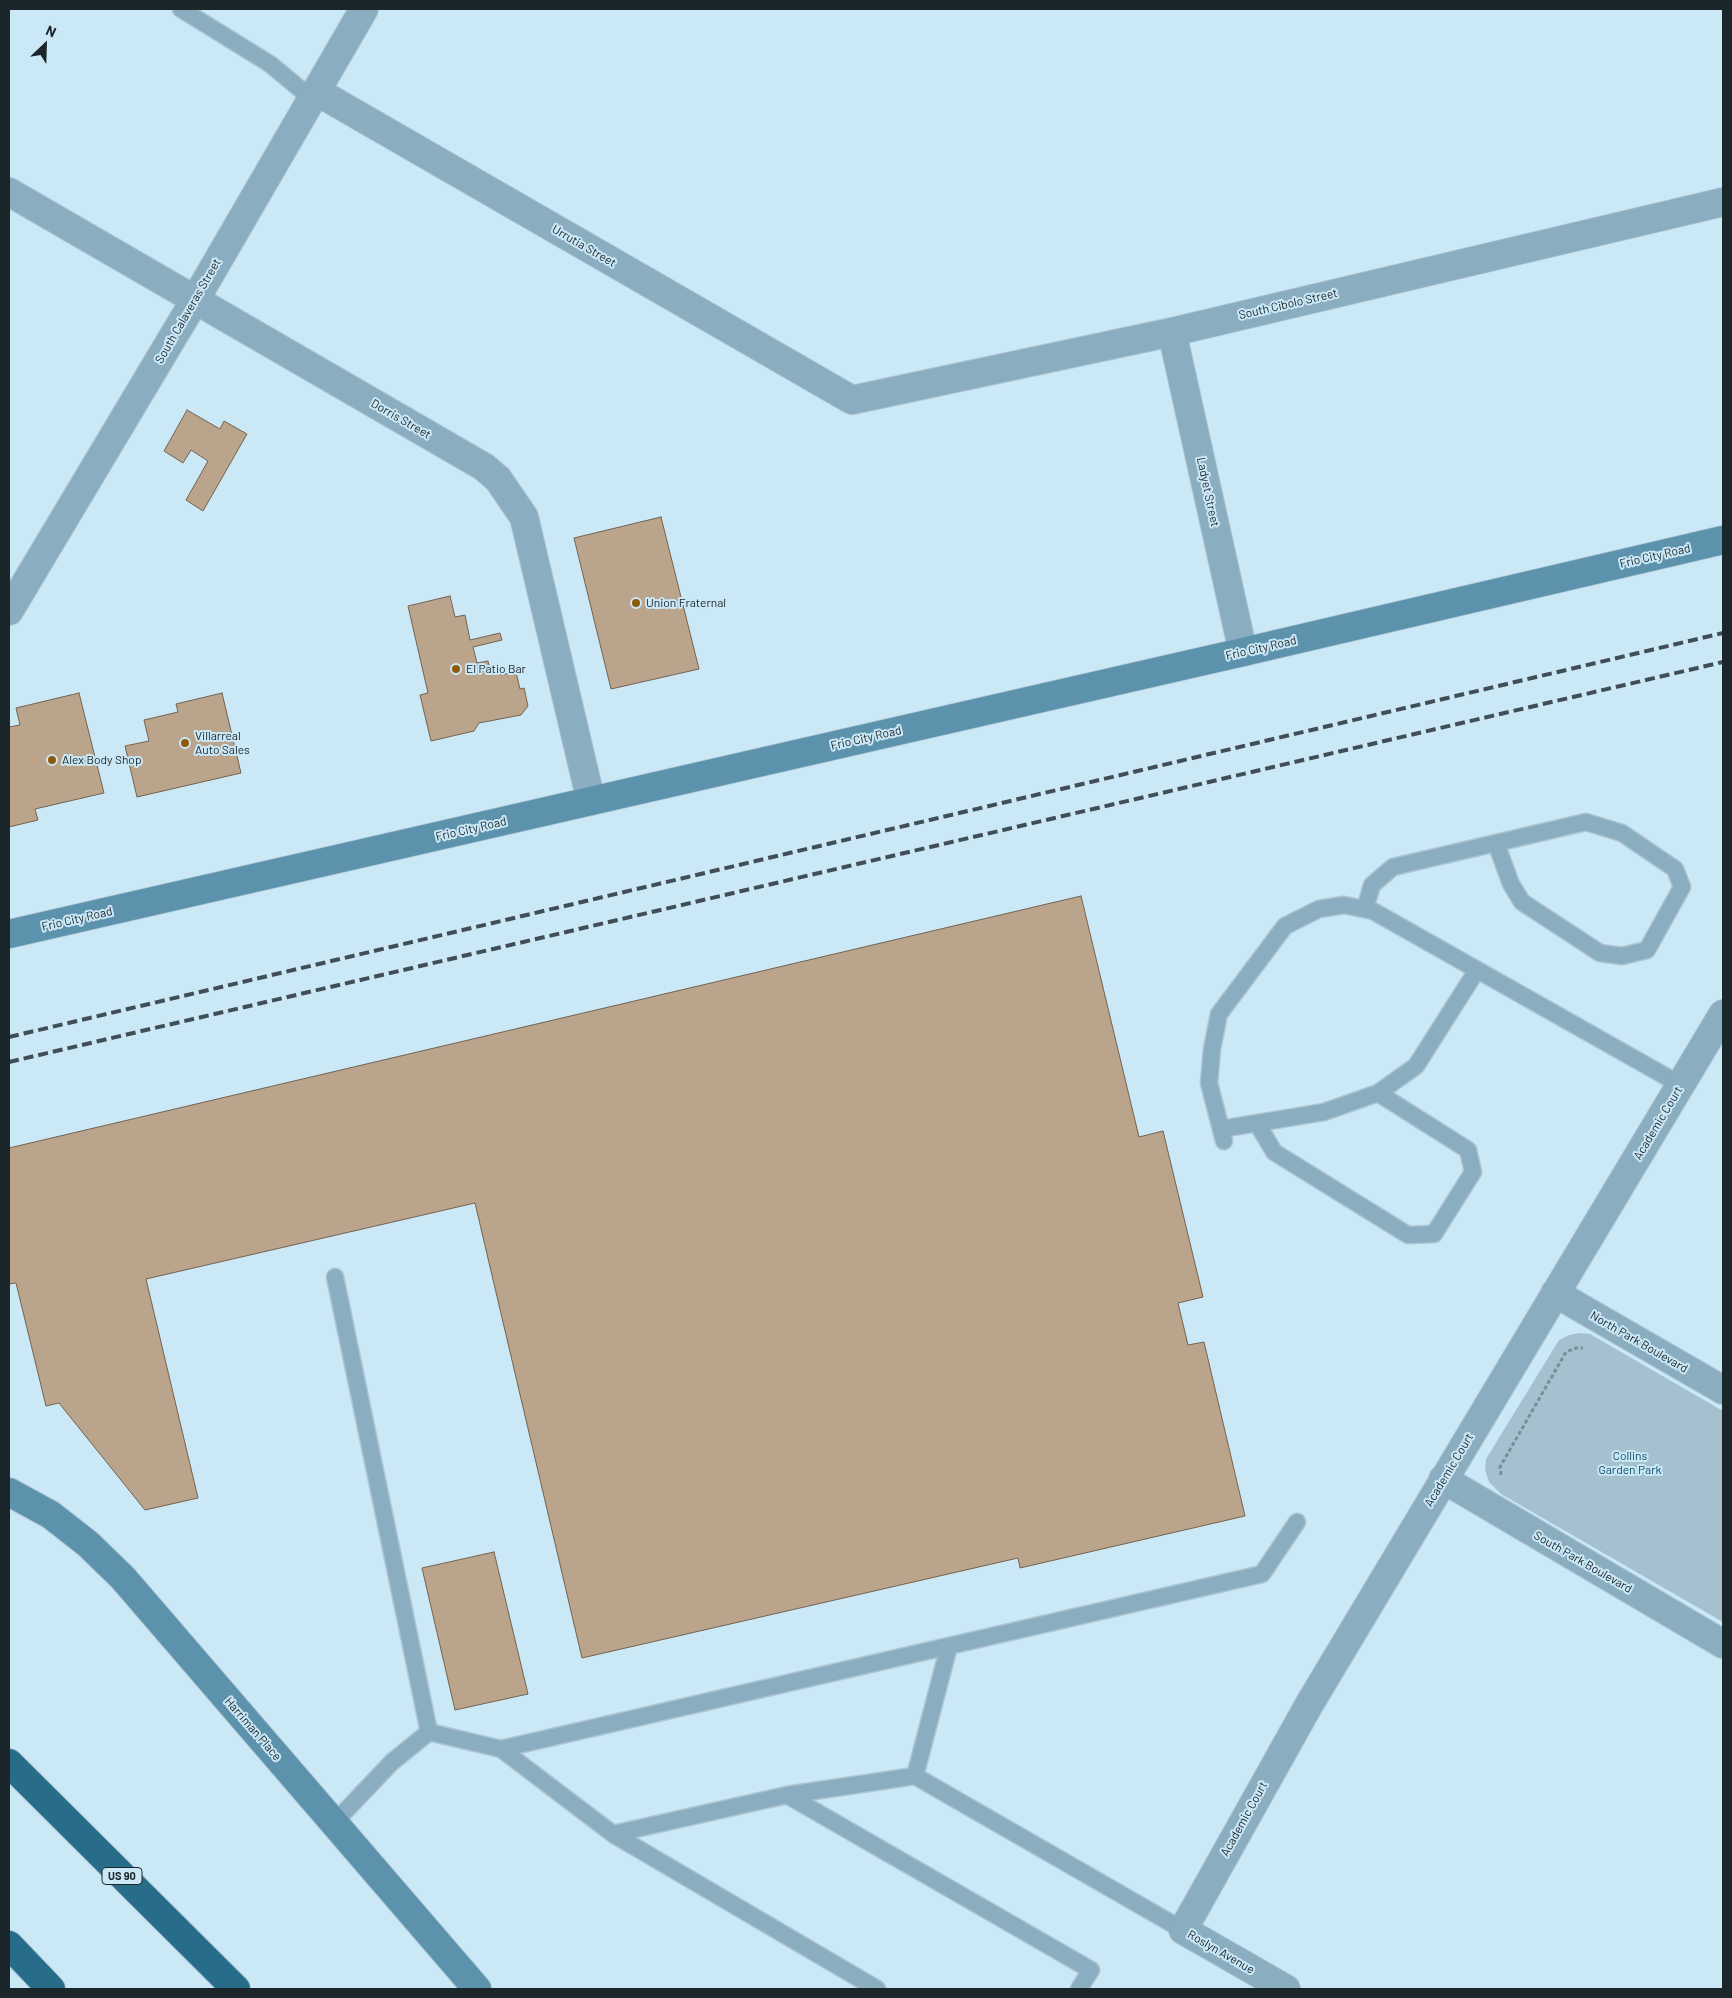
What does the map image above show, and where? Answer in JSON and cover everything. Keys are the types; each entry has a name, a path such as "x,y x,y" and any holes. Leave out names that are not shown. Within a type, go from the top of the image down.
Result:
{"highway":[{"name":"US 90","path":"9,1763 236,1989"},
{"path":"9,1944 51,1989"}],"street":[{"name":"South Calaveras Street","path":"9,611 195,300 364,9"},
{"name":"Urrutia Street","path":"314,94 852,400"},
{"name":"Dorris Street","path":"9,192 484,467 498,479 524,517 591,801"},
{"name":"South Cibolo Street","path":"852,400 1172,332 1723,202"},
{"name":"Ladyet Street","path":"1172,332 1243,652"},
{"name":"Frio City Road","path":"9,934 1243,652 1723,540"},
{"name":"Academic Court","path":"1183,1930 1310,1703 1723,1014"},
{"name":"North Park Boulevard","path":"1555,1294 1723,1390"},
{"name":"South Park Boulevard","path":"1443,1479 1723,1644"},
{"name":"Harriman Place","path":"9,1492 50,1515 88,1544 123,1578 477,1989"},
{"name":"Roslyn Avenue","path":"1183,1930 1286,1989"}],"lane":[{"path":"181,9 270,64 314,94"},
{"path":"1365,909 1372,884 1393,867 1586,822 1622,833 1675,869 1682,887 1647,950 1622,956 1600,952 1522,902 1511,884 1496,843"},
{"path":"1476,970 1416,1066 1378,1093 1324,1112 1257,1123 1222,1135 1209,1083 1212,1049 1219,1014 1285,926 1319,909 1344,905 1373,911 1681,1085"},
{"path":"1257,1123 1274,1152 1408,1235 1434,1234 1473,1172 1468,1150 1378,1093"},
{"path":"335,1277 429,1732"},
{"path":"501,1749 1262,1574 1297,1522"},
{"path":"915,1776 949,1646"},
{"path":"429,1732 501,1749 613,1834 877,1989"},
{"path":"334,1823 392,1762 429,1732"},
{"path":"613,1834 788,1795 915,1776 1183,1930"},
{"path":"788,1795 1091,1970 1079,1989"}],"path":[{"path":"1501,1478 1500,1467 1566,1352 1584,1348"}],"green space":[{"name":"Collins Garden Park","path":"1579,1333 1590,1334 1723,1411 1723,1622 1501,1494 1489,1482 1485,1470 1486,1459 1559,1340"}],"building":[{"path":"187,410 220,429 224,421 247,434 203,511 186,500 208,461 191,450 183,463 164,451"},
{"name":"Union Fraternal","path":"661,517 699,669 611,689 574,538"},
{"name":"El Patio Bar","path":"450,596 455,617 465,615 470,640 500,633 502,640 473,647 477,663 488,661 490,670 498,668 500,675 516,672 520,689 524,688 528,706 521,715 479,723 474,731 431,741 420,695 428,693 408,606"},
{"name":"Alex Body Shop","path":"79,693 104,793 35,809 38,820 9,827 9,727 20,725 16,708"},
{"name":"Villarreal Auto Sales","path":"222,693 241,773 137,797 125,746 149,741 144,720 178,712 176,704"},
{"path":"1081,896 1139,1137 1163,1131 1203,1297 1178,1303 1188,1345 1204,1342 1245,1516 1020,1568 1018,1558 582,1658 475,1203 146,1279 198,1498 145,1510 59,1403 46,1406 16,1283 9,1284 9,1148"},
{"path":"494,1552 528,1694 455,1710 422,1568"}],"railway":[{"path":"9,1037 1723,633"},
{"path":"9,1062 1723,662"}],"place":[{"name":"Union Fraternal","path":"636,603"},
{"name":"El Patio Bar","path":"456,669"},
{"name":"Villarreal Auto Sales","path":"185,743"},
{"name":"Alex Body Shop","path":"52,760"}]}
